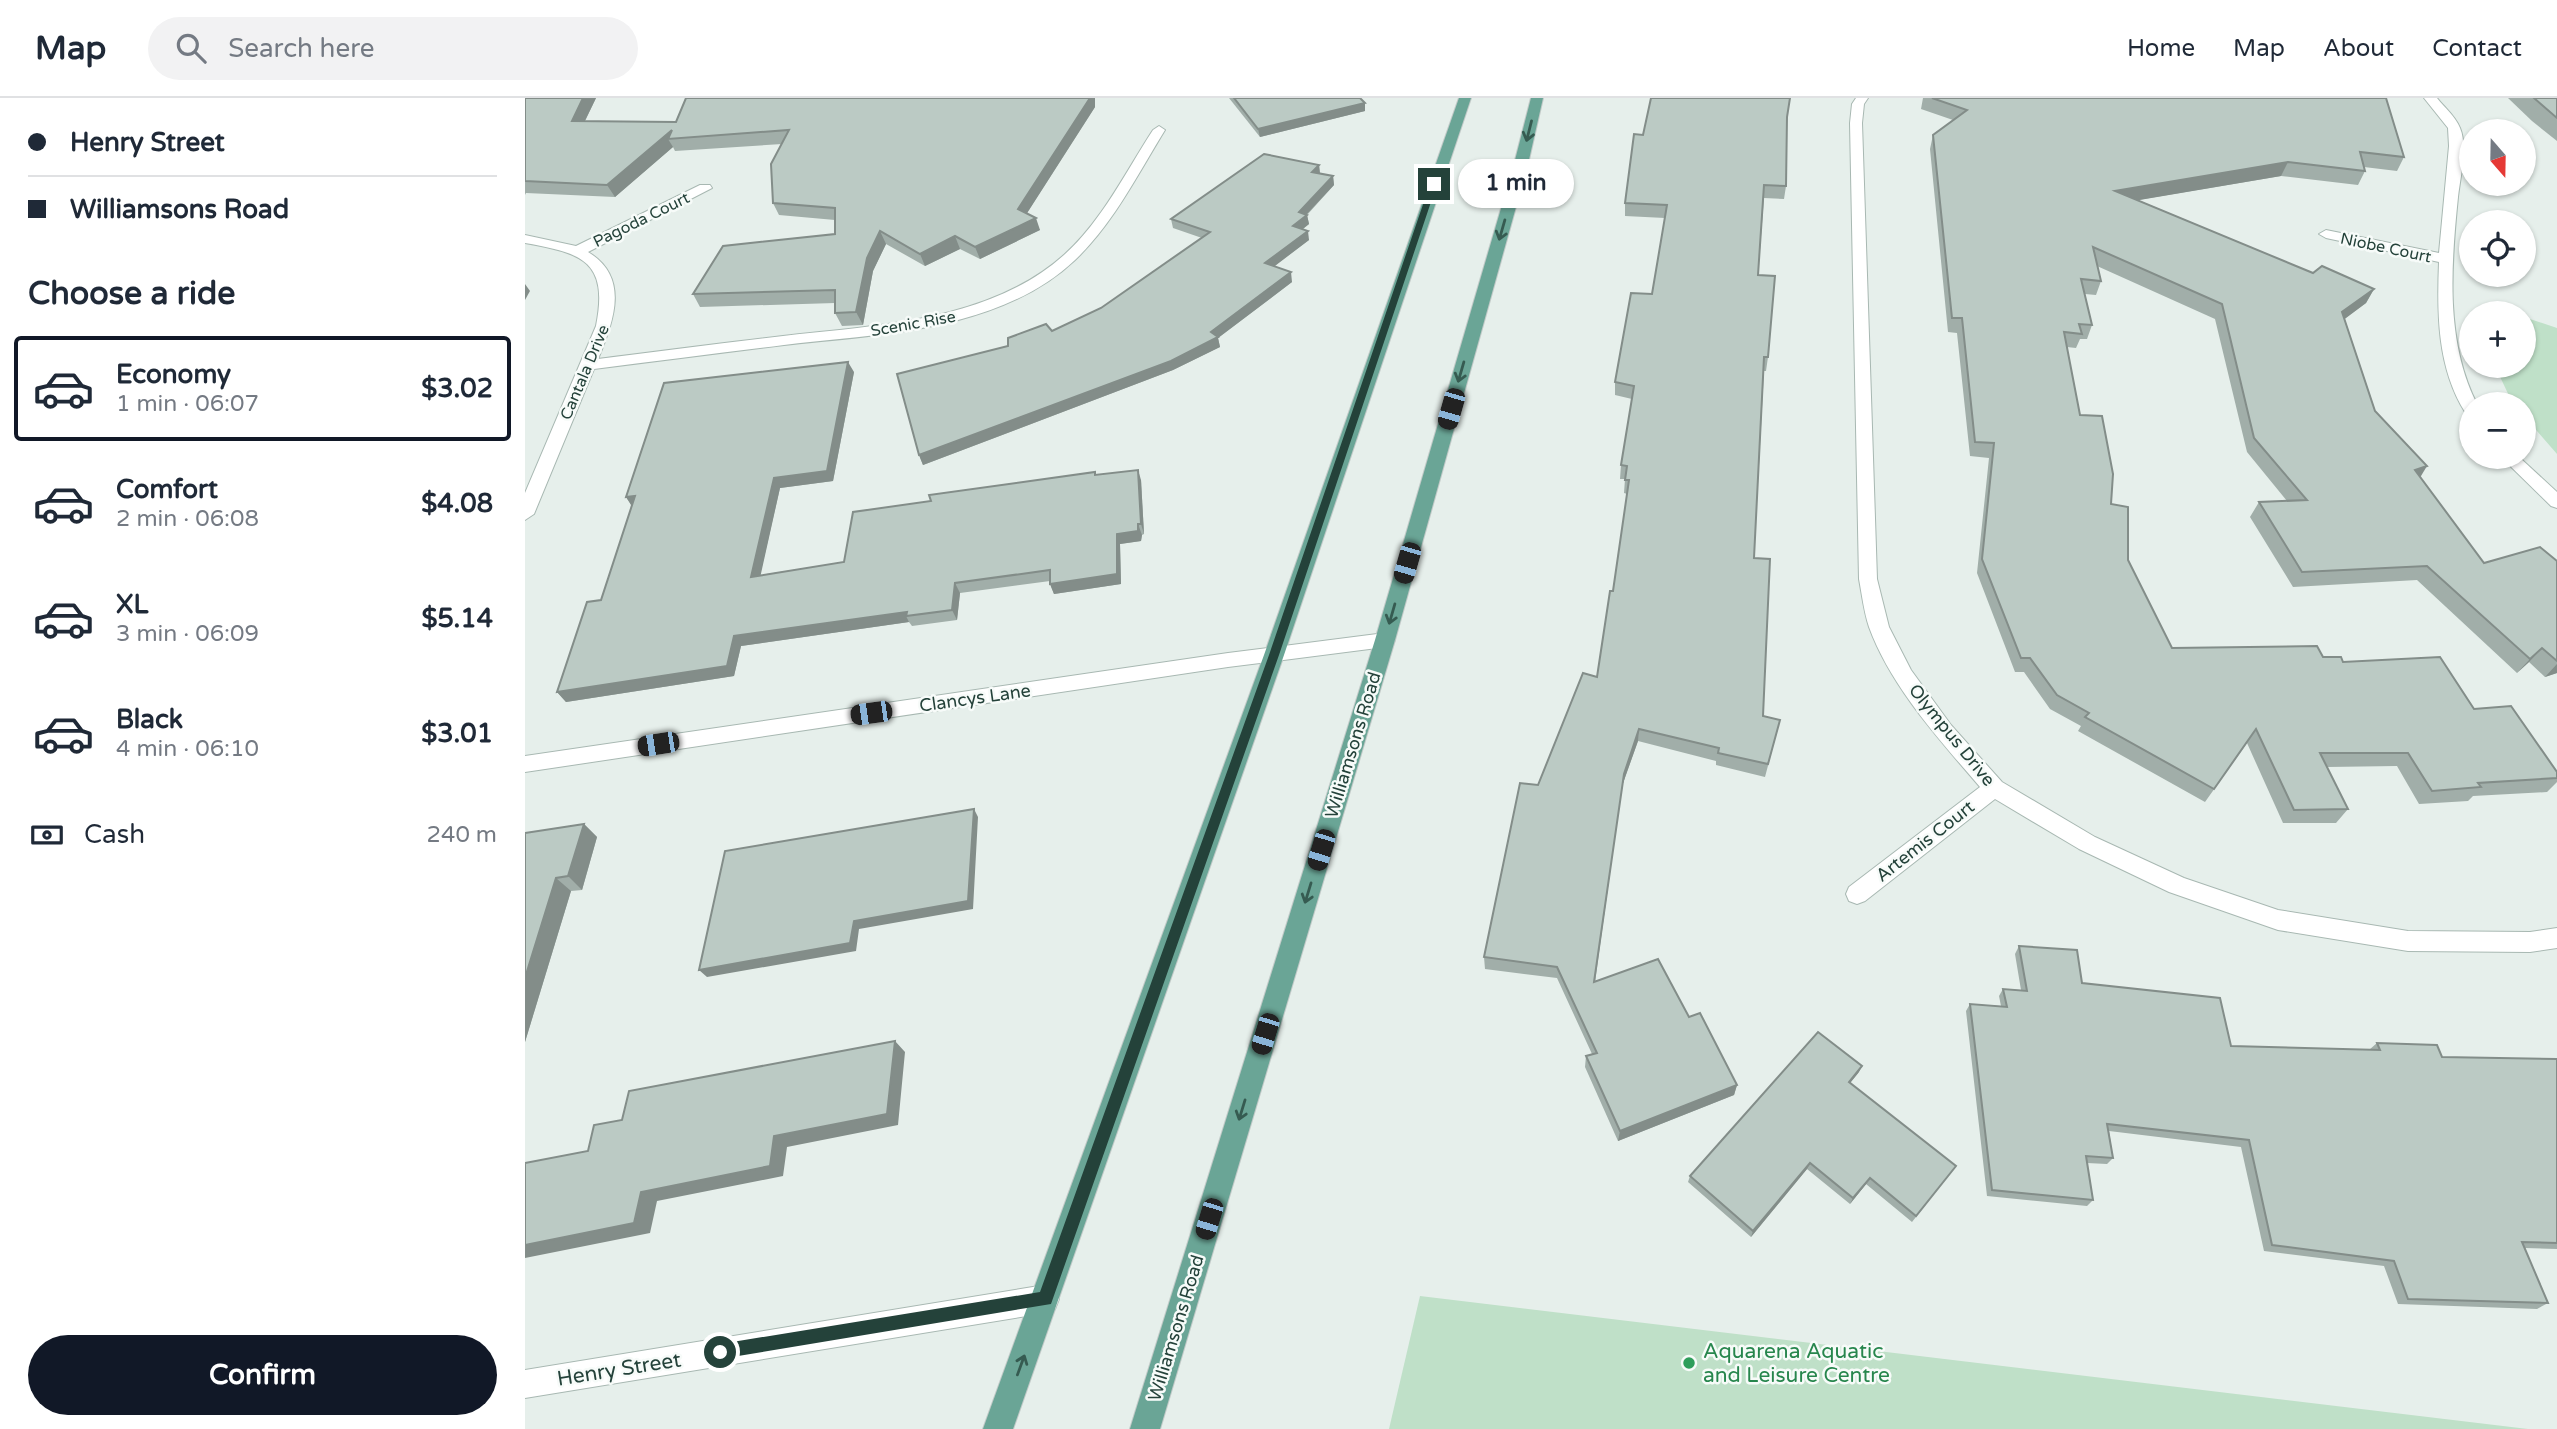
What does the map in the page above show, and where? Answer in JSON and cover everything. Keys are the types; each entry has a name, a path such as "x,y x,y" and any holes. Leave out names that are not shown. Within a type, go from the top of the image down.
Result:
{"main road":[{"path":"998,1429 1274,655 1465,98"},
{"name":"Williamsons Road","path":"1146,1429 1385,640 1521,164 1537,98"}],"street":[{"name":"Olympus Drive","path":"1862,98 1858,104 1856,123 1868,579 1879,627 1903,674 1944,731 1994,788 2087,843 2176,886 2279,920 2408,941 2530,942 2557,938"},
{"path":"2430,98 2454,128 2456,146 2446,259 2449,355 2464,392"},
{"name":"Scenic Rise","path":"587,365 894,328 961,314 1011,294 1067,260 1094,230 1159,130"},
{"name":"Pagoda Court","path":"577,251 705,188"},
{"name":"Niobe Court","path":"2326,234 2446,259"},
{"name":"Cantala Drive","path":"525,239 577,251 595,262 609,281 611,303 604,326 525,513"},
{"path":"2522,469 2557,502"},
{"name":"Clancys Lane","path":"525,764 1385,640"},
{"name":"Artemis Court","path":"1857,894 1994,788"},
{"name":"Henry Street","path":"525,1384 1045,1299"}],"green space":[{"path":"2536,321 2557,328 2557,454 2536,430 2536,392 2507,392 2501,378 2536,378"},
{"name":"Aquarena Aquatic and Leisure Centre","path":"1420,1296 2528,1429 1389,1429"}],"building":[{"path":"525,98 583,98 572,121 676,122 686,98 1090,98 1018,209 1036,218 975,247 955,236 920,254 880,231 867,258 856,312 835,313 835,290 693,294 723,246 835,234 835,208 773,203 771,164 789,130 668,139 672,130 607,185 525,181"},
{"path":"1234,98 1360,98 1365,103 1258,129"},
{"path":"1651,98 1790,98 1787,117 1786,186 1764,185 1758,275 1775,276 1768,357 1764,357 1754,558 1770,559 1763,716 1780,720 1768,764 1718,753 1719,748 1639,729 1624,774 1594,982 1658,959 1689,1017 1700,1013 1737,1085 1620,1131 1586,1056 1597,1053 1557,967 1484,957 1520,783 1538,785 1583,673 1597,677 1629,480 1625,480 1627,466 1621,465 1634,386 1615,382 1631,293 1652,294 1667,205 1625,203 1634,134 1643,135"},
{"path":"1932,98 2386,98 2404,157 2360,152 2365,171 2288,162 2115,191 2313,273 2322,266 2374,289 2342,312 2375,411 2427,466 2415,470 2484,563 2540,547 2557,561 2557,661 2542,648 2530,659 2427,566 2302,572 2259,502 2307,500 2254,438 2222,304 2093,247 2101,281 2081,279 2092,325 2079,324 2082,334 2064,332 2080,415 2102,416 2113,474 2111,504 2128,507 2128,560 2172,648 2317,646 2323,657 2341,657 2343,662 2440,657 2474,709 2511,706 2557,772 2557,778 2478,783 2481,787 2432,791 2408,753 2320,753 2348,809 2294,810 2256,729 2214,789 2085,717 2089,713 2057,695 2030,658 2021,658 1982,559 1994,443 1975,442 1962,318 1952,318 1933,135 1967,110"},
{"path":"2534,98 2557,98 2557,118 2542,105"},
{"path":"1264,154 1319,165 1312,172 1333,176 1299,212 1307,215 1293,226 1308,231 1265,263 1291,272 1211,332 1218,337 1171,361 919,455 897,374 1008,346 1008,338 1046,324 1052,331 1101,308 1210,232 1171,219"},
{"path":"848,362 827,471 774,478 751,577 844,562 853,512 931,501 929,495 1095,472 1095,475 1138,470 1141,524 1138,524 1138,531 1117,534 1117,574 1050,584 1050,570 955,583 952,610 906,616 907,612 734,636 727,666 557,692 587,602 601,600 635,496 626,497 664,383"},
{"path":"974,809 968,901 854,921 850,943 699,970 725,851"},
{"path":"584,824 568,876 556,878 525,978 525,833"},
{"path":"2019,946 2077,950 2082,983 2220,998 2231,1046 2380,1050 2377,1043 2437,1045 2442,1057 2557,1059 2557,1243 2522,1242 2548,1303 2408,1299 2394,1261 2272,1245 2249,1140 2107,1124 2113,1158 2086,1156 2093,1200 1992,1190 1970,1004 2007,1007 2003,989 2027,991"},
{"path":"1818,1032 1862,1066 1849,1082 1956,1166 1916,1216 1870,1178 1853,1198 1810,1163 1753,1231 1690,1176"},
{"path":"895,1041 887,1114 774,1136 770,1166 641,1192 634,1223 525,1245 525,1163 588,1151 594,1125 622,1120 629,1091"}],"place":[{"name":"Aquarena Aquatic and Leisure Centre","path":"1689,1363"}],"route":[{"path":"720,1352 1045,1299 1274,655 1434,184"}]}
